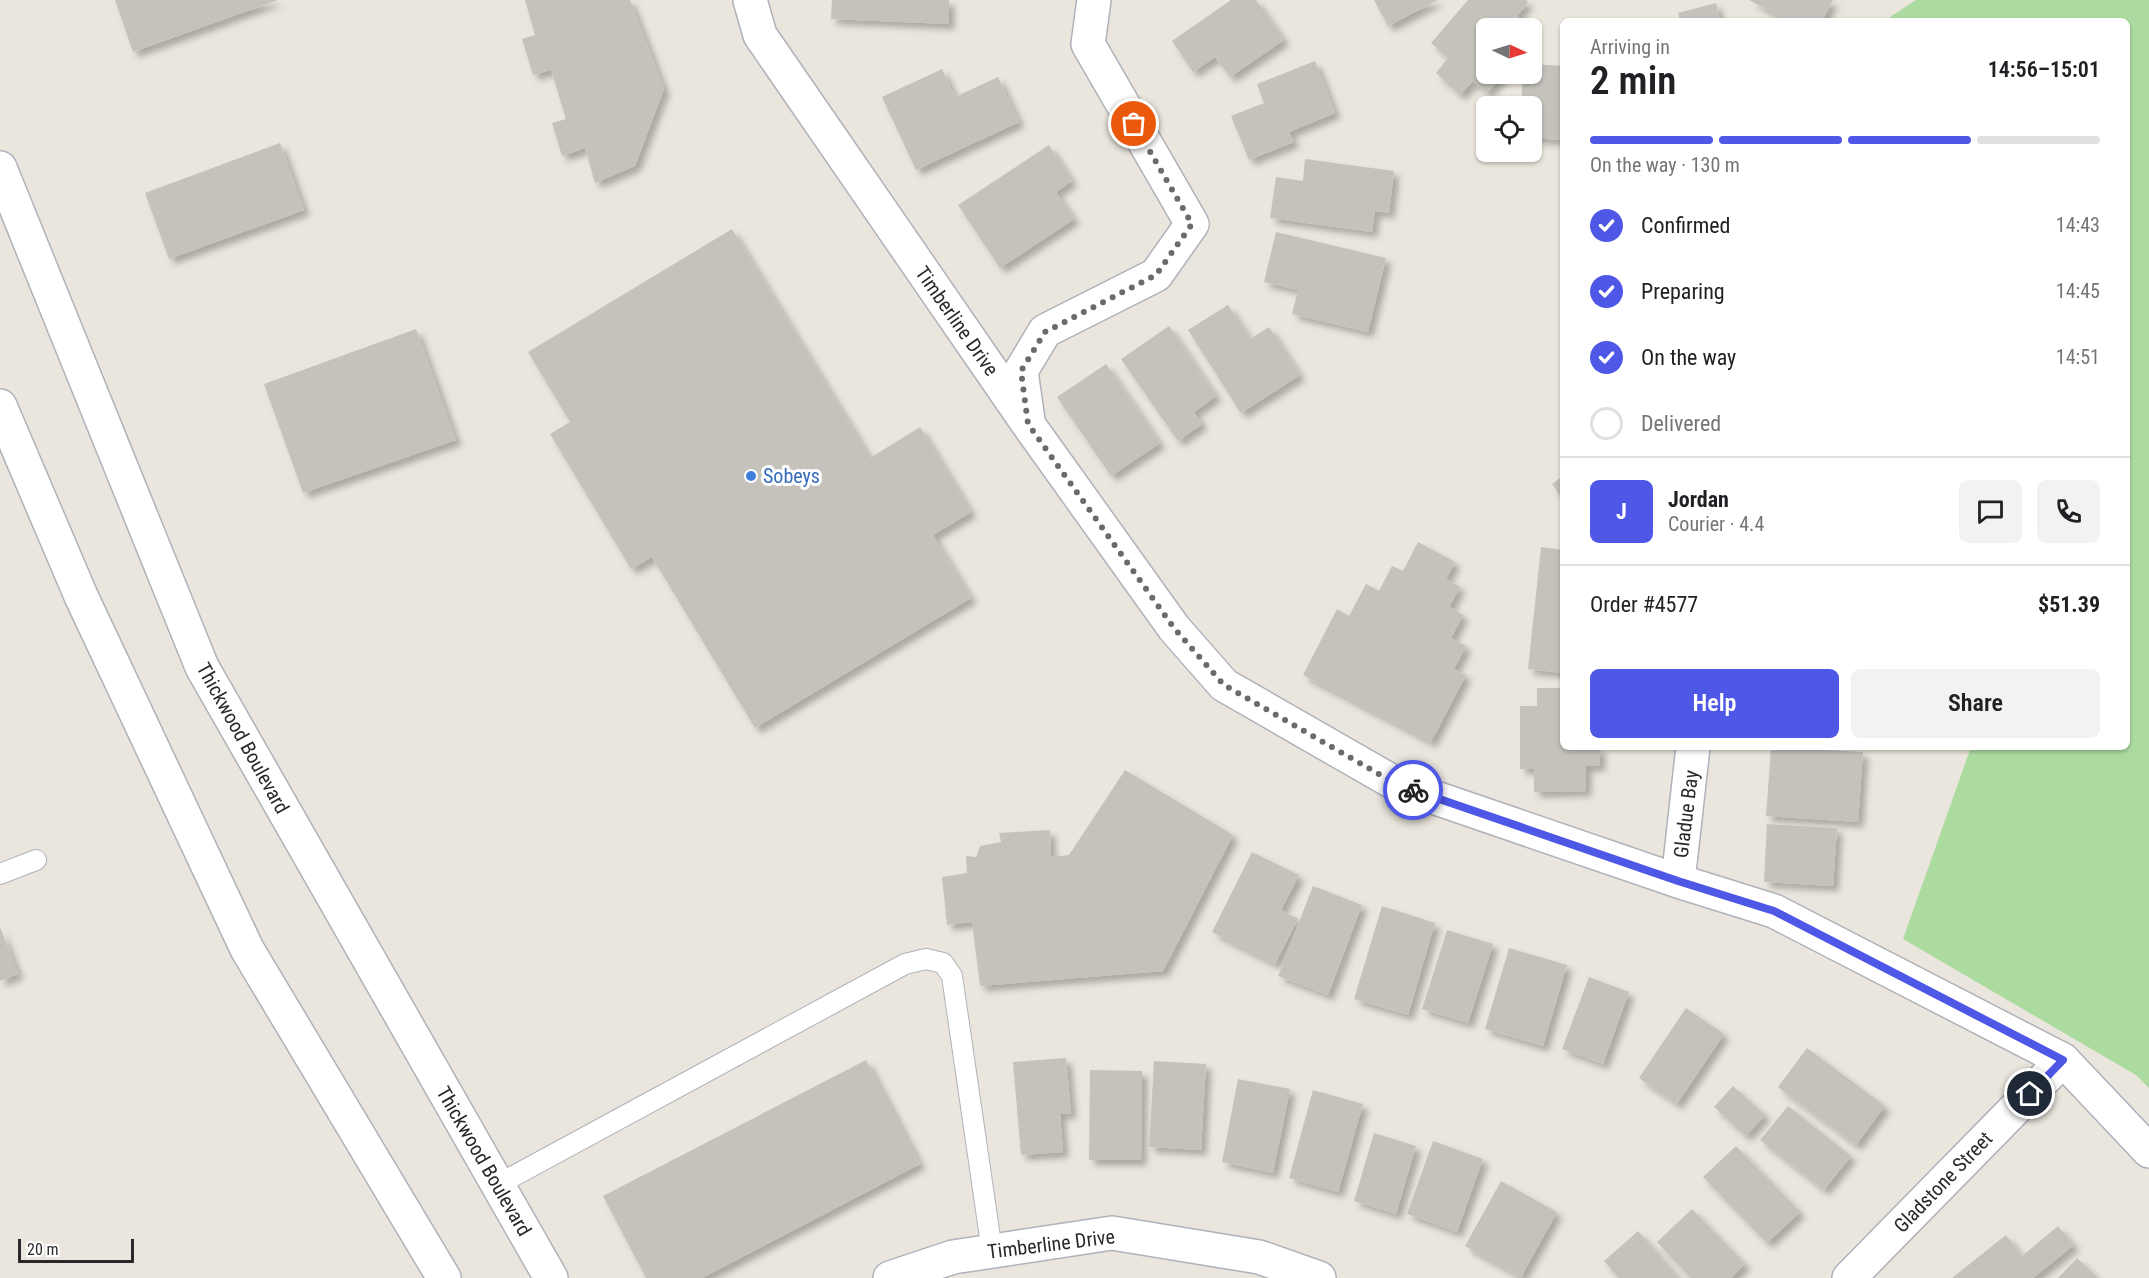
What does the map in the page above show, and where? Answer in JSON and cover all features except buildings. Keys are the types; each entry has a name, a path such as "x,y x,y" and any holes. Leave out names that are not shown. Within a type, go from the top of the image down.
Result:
{"street":[{"name":"Timberline Drive","path":"750,0 760,35 1028,424 1174,628 1224,685 1398,785 1678,881 1774,911 2063,1060 2149,1151"},
{"path":"1028,424 1021,371 1045,332 1156,275 1192,224 1088,44 1094,0"},
{"name":"Thickwood Boulevard","path":"0,168 202,668 551,1278"},
{"path":"0,406 81,596 247,949 444,1278"},
{"name":"Gladue Bay","path":"1678,881 1694,750"},
{"name":"Gladstone Street","path":"1849,1278 2063,1060"},
{"name":"Timberline Drive","path":"890,1278 953,1257 1112,1233 1259,1257 1319,1278"}],"lane":[{"path":"0,874 36,860"},
{"path":"497,1185 905,964 926,959 943,963 952,976 992,1251"}],"green space":[{"path":"1916,0 2149,0 2149,1088 2136,1075 1903,939 1970,750 2130,750 2130,18 1889,18"}],"way so far":[{"path":"1134,124 1192,224 1156,275 1045,332 1021,371 1028,424 1174,628 1224,685 1398,785 1413,790"}],"place":[{"name":"Sobeys","path":"751,476"}],"route":[{"path":"1413,790 1678,881 1774,911 2063,1060 2030,1094"}]}
